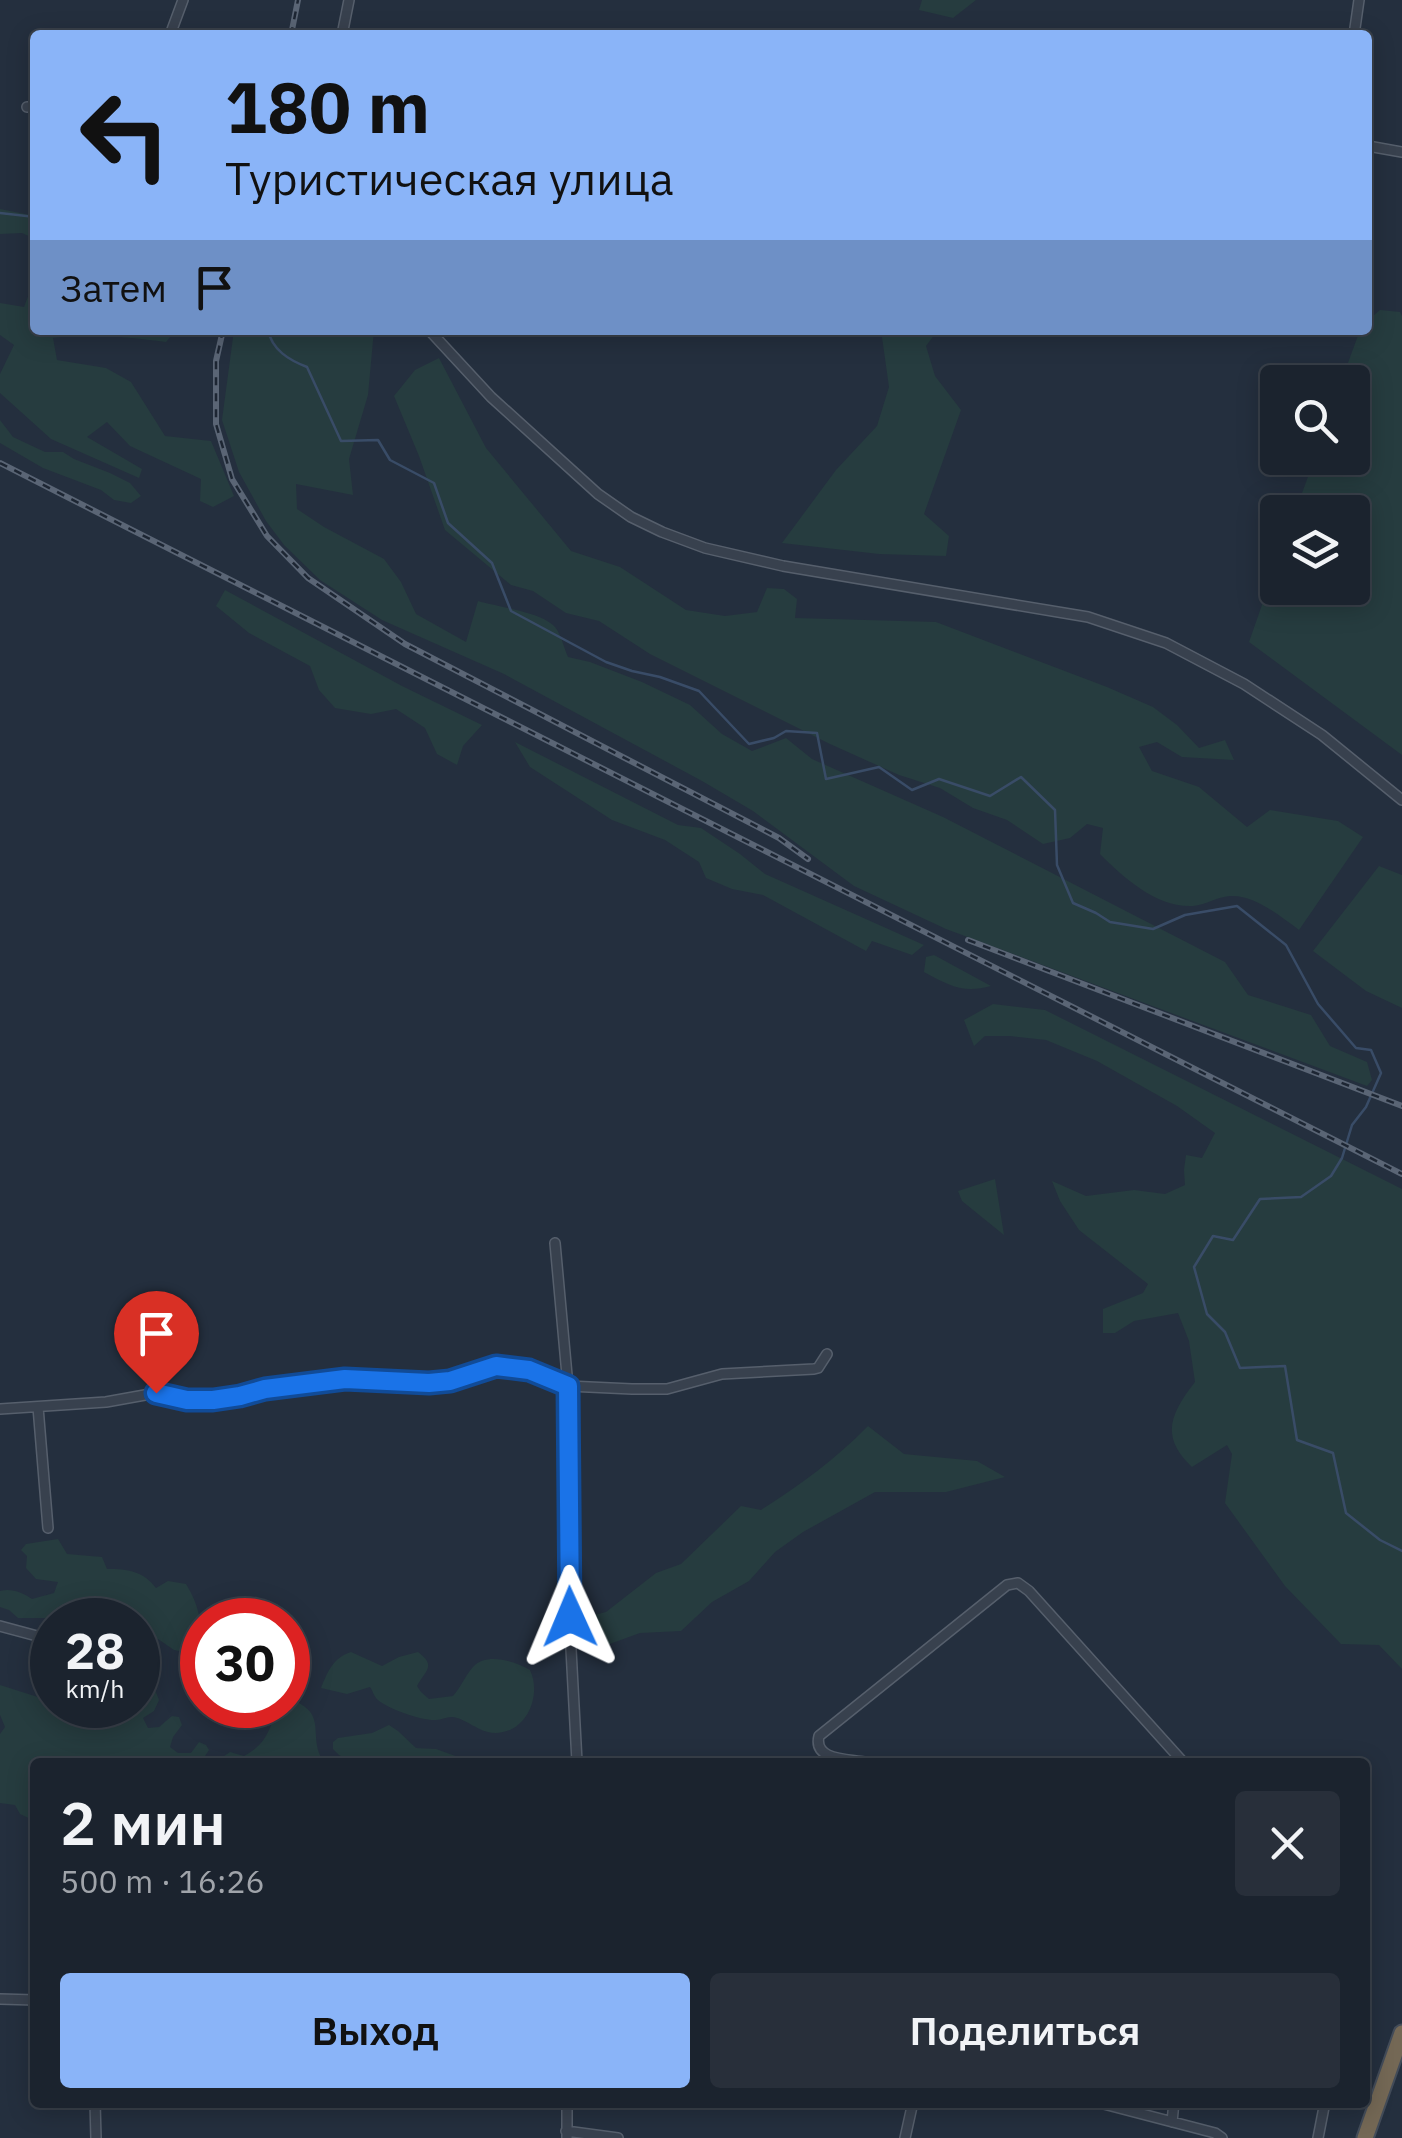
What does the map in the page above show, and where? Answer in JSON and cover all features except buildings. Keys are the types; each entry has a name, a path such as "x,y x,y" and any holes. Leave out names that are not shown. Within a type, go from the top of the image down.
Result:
{"highway":[{"path":"1366,2138 1402,2033"}],"street":[{"path":"172,30 183,0"},
{"path":"343,30 349,0"},
{"path":"1355,30 1359,0"},
{"path":"1372,147 1402,152"},
{"path":"434,335 491,397 598,494 662,532 706,548 783,566 1088,616 1166,643 1244,684 1322,735 1402,800"},
{"path":"555,1242 568,1386 569,1577 577,1758"},
{"path":"0,1409 106,1402 156,1393 187,1400 213,1400 345,1379 429,1383 450,1381 496,1366 529,1370 568,1386 667,1389 722,1374 814,1370 826,1354"},
{"path":"38,1407 48,1528"},
{"path":"844,1758 825,1754 816,1742 819,1736 1007,1585 1018,1583 1179,1758"},
{"path":"0,1626 30,1634"},
{"path":"0,1999 30,2000"},
{"path":"94,2108 96,2138"},
{"path":"567,2108 567,2135 618,2138"},
{"path":"905,2138 912,2108"},
{"path":"1119,2108 1222,2138"},
{"path":"1172,2122 1173,2108"},
{"path":"1318,2138 1324,2108"}],"green space":[{"path":"922,0 976,0 953,18 919,10"},
{"path":"0,209 30,215 30,237 0,234"},
{"path":"30,291 30,335 172,335 166,342 109,336 53,338 57,360 106,368 131,382 165,436 211,441 234,496 213,507 200,501 201,479 130,446 107,422 87,437 142,469 139,478 51,439 0,393 0,374 14,345 0,335 0,303 24,307"},
{"path":"1380,310 1400,312 1402,755 1249,642 1262,605 1370,605 1370,495 1301,495 1309,475 1370,475 1370,365 1347,365 1358,335 1372,335 1372,317"},
{"path":"233,335 374,335 368,395 349,459 353,495 296,484 297,509 384,559 401,582 416,614 466,642 478,601 540,617 557,630 568,657 642,682 690,705 722,734 752,751 786,738 812,759 943,817 1225,962 1248,995 1311,1015 1330,1046 1367,1062 1372,1080 1367,1086 946,929 854,886 753,811 702,781 504,674 382,620 320,580 284,545 239,472 222,420"},
{"path":"882,335 934,335 926,346 935,376 961,410 924,514 949,536 946,556 879,554 782,543 836,470 877,426 889,387"},
{"path":"439,358 486,448 571,551 620,567 686,610 725,616 757,612 767,588 784,589 797,599 795,618 936,622 1153,707 1199,748 1225,740 1234,760 1182,757 1157,742 1139,747 1152,771 1199,787 1247,827 1270,810 1338,821 1363,837 1299,930 1267,907 1239,896 1193,906 1167,902 1130,882 1100,854 1103,828 1087,824 1070,838 1043,844 1007,820 830,744 650,654 599,621 566,613 533,591 511,585 445,530 394,396 415,370"},
{"path":"0,420 13,437 45,452 63,452 110,473 130,483 141,496 131,503 114,500 101,490 43,468 0,443"},
{"path":"225,590 482,725 463,746 457,765 437,754 425,728 396,709 371,714 335,708 319,690 310,666 249,633 216,606"},
{"path":"515,742 678,825 701,828 765,874 924,945 912,955 872,941 866,951 763,895 732,889 706,878 699,862 665,840 612,820 530,767"},
{"path":"1379,866 1402,875 1402,1008 1366,991 1313,951"},
{"path":"934,955 991,986 964,989 924,972 926,957"},
{"path":"993,1004 1045,1010 1402,1189 1402,1669 1379,1645 1341,1644 1285,1586 1225,1503 1232,1454 1227,1445 1192,1467 1175,1446 1175,1415 1195,1382 1189,1341 1178,1313 1134,1321 1115,1333 1103,1333 1103,1309 1143,1293 1148,1284 1079,1230 1052,1181 1086,1196 1134,1190 1165,1194 1185,1185 1186,1155 1202,1158 1215,1133 1177,1106 1097,1061 1046,1040 985,1036 974,1046 964,1020"},
{"path":"995,1179 1004,1235 962,1201 958,1191"},
{"path":"868,1426 904,1454 977,1461 1005,1477 946,1492 875,1492 775,1552 749,1581 712,1602 681,1631 640,1633 604,1646 584,1648 582,1618 606,1612 656,1573 681,1564 741,1506 761,1510 817,1471"},
{"path":"58,1539 67,1554 102,1557 107,1569 134,1572 156,1588 168,1581 186,1584 193,1598 180,1598 180,1651 160,1640 160,1598 36,1598 54,1593 58,1582 36,1579 26,1568 27,1556 21,1550 26,1544"},
{"path":"0,1591 30,1598 30,1618 18,1618 0,1607"},
{"path":"351,1652 382,1666 418,1652 428,1665 417,1686 429,1699 453,1696 479,1662 509,1661 530,1670 533,1701 516,1727 495,1733 457,1718 430,1720 406,1714 378,1700 370,1687 347,1694 321,1688 335,1662"},
{"path":"0,1685 30,1695 30,1728 160,1728 172,1716 179,1717 180,1728 170,1747 178,1753 191,1753 199,1742 209,1750 204,1758 30,1758 30,1819 20,1814 15,1805 0,1803 0,1734 5,1727 0,1715"},
{"path":"310,1712 322,1758 221,1758 230,1752 244,1756 263,1740 270,1728 310,1728"},
{"path":"389,1725 416,1748 436,1749 461,1758 345,1758 333,1749 338,1738 372,1733"}],"waterway":[{"path":"0,213 30,216"},
{"path":"270,335 282,353 307,367 341,441 378,440 390,460 434,483 448,523 492,563 511,611 606,662 699,691 749,744 786,731 817,733 826,779 879,767 912,790 939,779 990,796 1021,777 1055,810 1057,865 1073,903 1110,922 1153,929 1185,915 1237,906 1286,945 1318,1004 1356,1048 1371,1050 1381,1073 1366,1107 1352,1125 1342,1158 1331,1176 1301,1197 1260,1199 1233,1240 1213,1236 1194,1267 1207,1314 1225,1332 1240,1368 1285,1366 1297,1440 1333,1453 1346,1513 1380,1540 1402,1551"}],"railway":[{"path":"292,30 298,0"},
{"path":"222,335 216,361 216,424 232,479 267,536 308,578 405,644 779,838 808,859"},
{"path":"0,463 1402,1174"},
{"path":"968,940 1402,1106"}],"route":[{"path":"156,1393 187,1400 213,1400 345,1379 429,1383 450,1381 496,1366 529,1370 568,1386 570,1617"}]}
